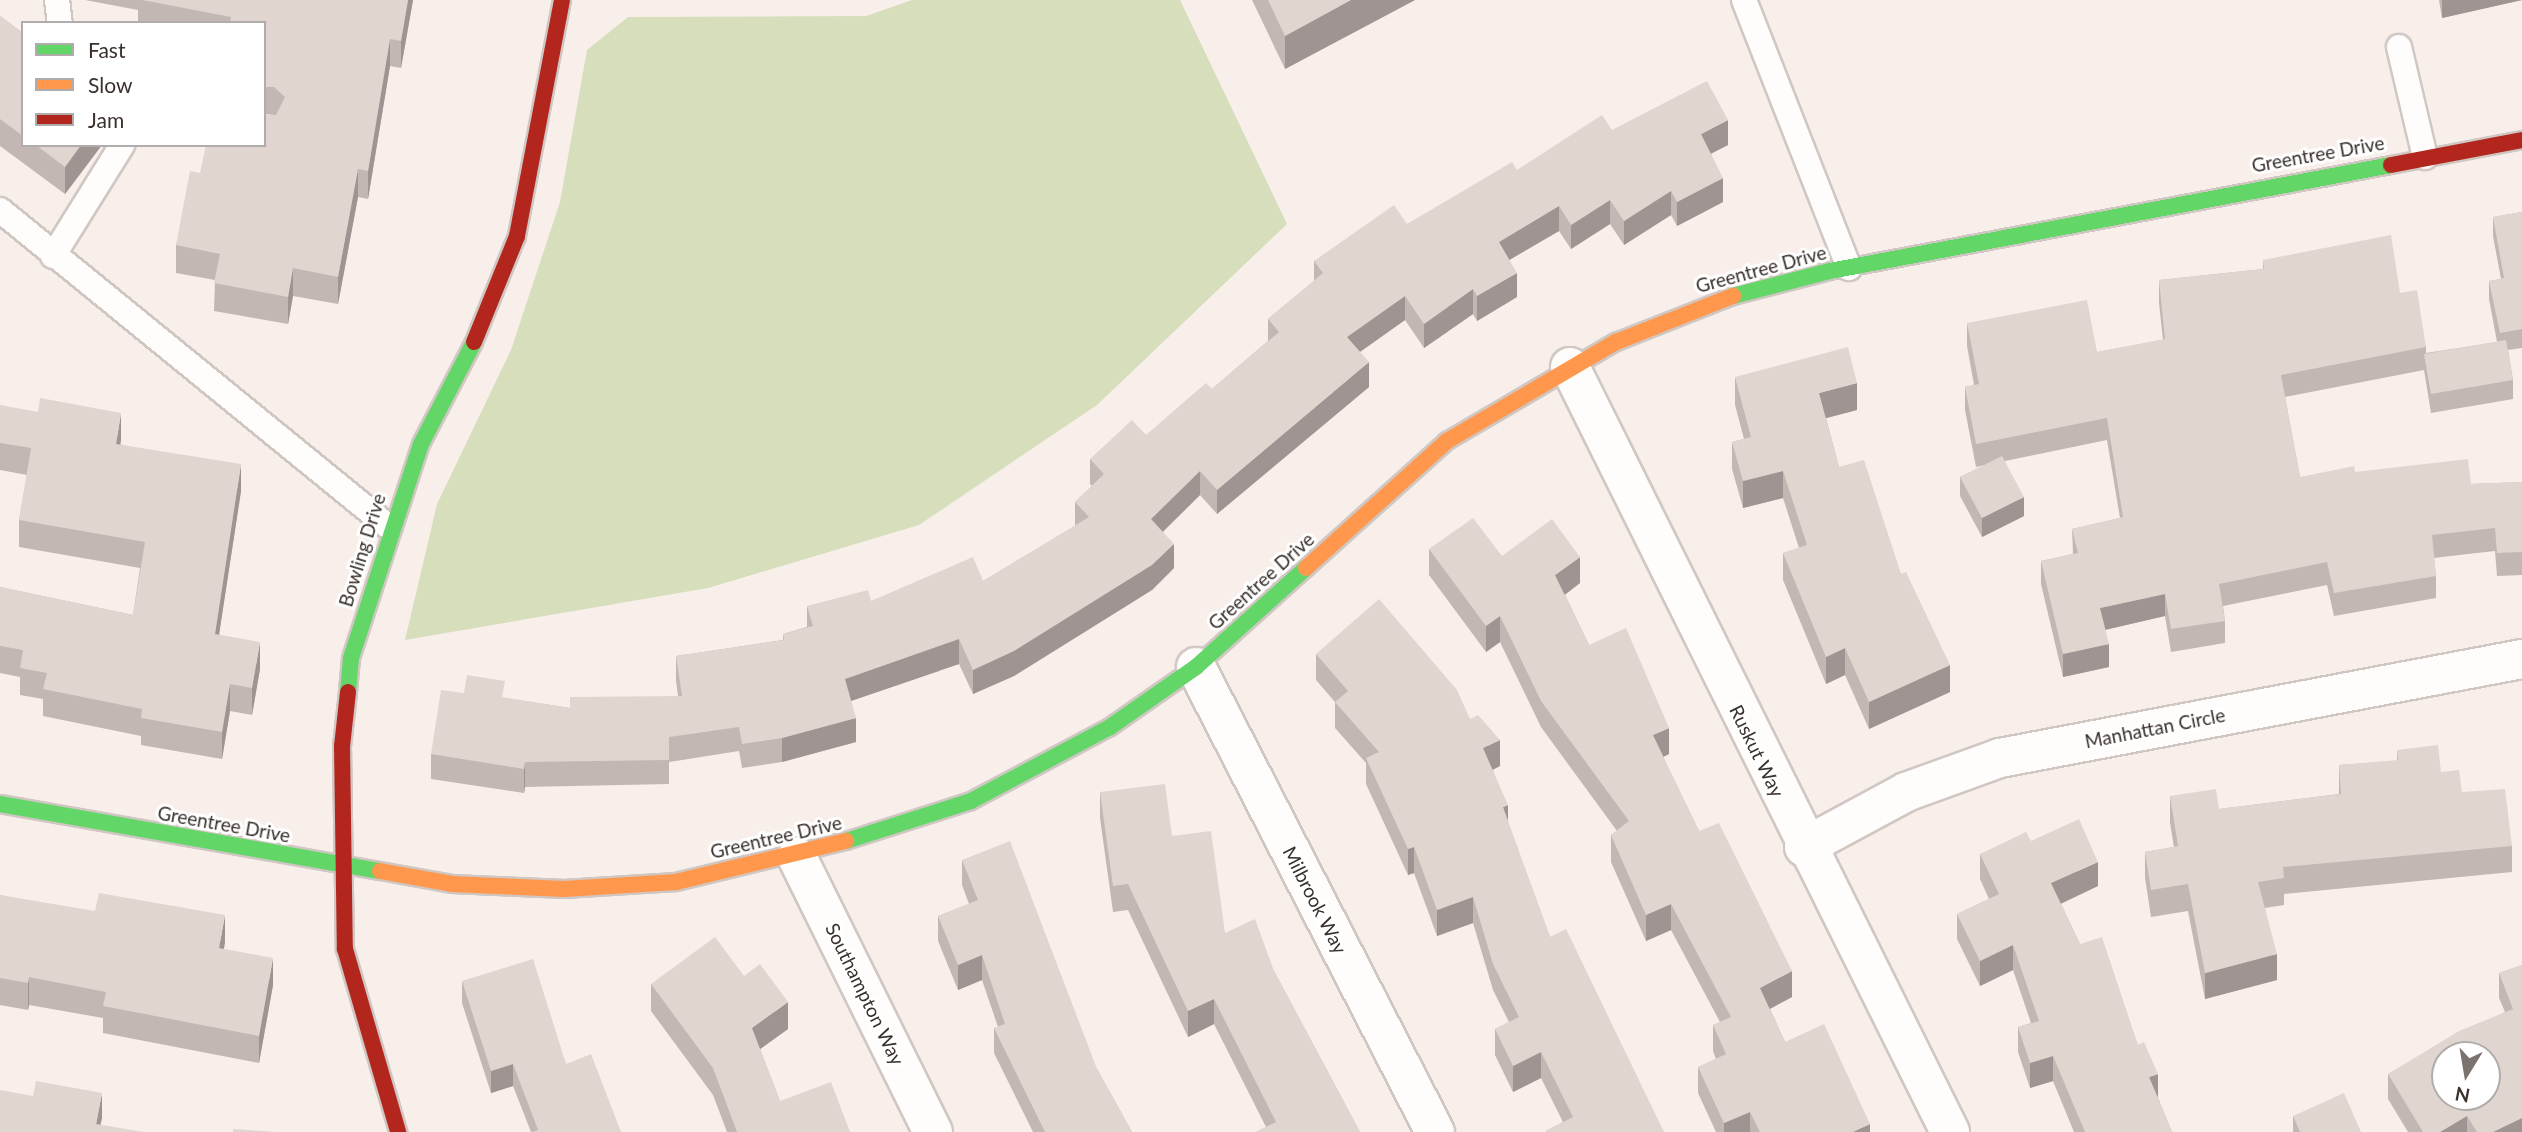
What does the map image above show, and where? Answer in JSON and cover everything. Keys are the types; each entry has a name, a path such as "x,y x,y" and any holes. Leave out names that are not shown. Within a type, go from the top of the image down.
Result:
{"street":[{"name":"Bowling Drive","path":"398,1132 345,949 341,867 351,658 389,527 421,444 506,270 562,0"},
{"name":"Greentree Drive","path":"0,804 341,867 452,884 564,888 676,882 796,857 971,801 1110,727 1196,667 1447,442 1570,367 1711,302 1849,268 2522,140"},
{"name":"Ruskut Way","path":"1570,367 1804,847 1950,1132"},
{"name":"Manhattan Circle","path":"1804,847 1906,792 2000,758 2522,659"},
{"name":"Milbrook Way","path":"1196,667 1435,1132"},
{"name":"Southampton Way","path":"796,857 933,1132"}],"lane":[{"path":"57,0 60,21"},
{"path":"1744,0 1849,268"},
{"path":"2399,47 2425,157"},
{"path":"53,256 121,147"},
{"path":"0,210 53,256 389,527"}],"green space":[{"path":"912,0 1180,0 1287,224 1097,405 919,525 708,588 405,640 437,504 511,350 560,202 587,50 628,17 866,16"}],"building":[{"path":"142,0 408,0 401,41 390,39 368,171 358,169 338,277 293,268 288,297 214,283 220,254 176,245 190,171 200,173 206,147 266,147 266,115 276,115 285,97 274,87 266,87 266,21 230,21 231,17"},
{"path":"1268,0 1351,0 1285,36"},
{"path":"0,16 21,32 21,135 0,119"},
{"path":"1707,81 1728,120 1701,134 1723,178 1677,202 1671,191 1624,221 1610,200 1571,225 1559,206 1499,242 1517,273 1477,296 1473,289 1424,324 1405,296 1347,337 1369,362 1217,490 1200,471 1151,519 1174,544 1152,565 1014,651 973,670 959,639 845,679 856,718 782,738 742,744 739,727 669,737 669,760 525,762 524,769 431,754 441,690 464,693 467,675 505,681 502,697 570,708 570,697 682,696 676,656 784,640 783,634 813,626 807,606 868,590 871,601 973,557 983,581 1089,517 1075,502 1104,474 1090,459 1132,420 1146,435 1206,383 1212,389 1279,332 1268,319 1323,273 1314,261 1394,205 1407,224 1512,162 1517,170 1602,115 1612,130"},
{"path":"39,147 80,147 65,167"},
{"path":"2522,212 2522,329 2500,333 2489,281 2504,278 2493,217"},
{"path":"2391,235 2400,293 2417,290 2426,347 2281,375 2300,477 2354,466 2355,472 2468,459 2471,484 2522,482 2522,552 2497,553 2495,528 2432,535 2436,576 2334,593 2327,562 2219,584 2225,621 2171,629 2165,594 2100,608 2109,644 2063,654 2041,561 2078,553 2072,529 2123,517 2107,418 1976,444 1965,387 1979,384 1967,323 2087,300 2097,352 2165,339 2159,280 2264,269 2263,260"},
{"path":"2506,340 2513,380 2431,394 2424,354"},
{"path":"1848,347 1857,383 1819,393 1839,467 1864,460 1901,574 1906,572 1950,665 1869,702 1845,648 1826,657 1783,553 1807,545 1783,471 1743,481 1732,442 1751,437 1735,377"},
{"path":"40,398 121,413 116,444 241,464 215,634 260,642 252,688 230,684 222,732 141,718 142,709 43,689 47,673 20,668 23,650 0,646 0,587 133,615 145,542 19,520 31,448 0,443 0,405 38,412"},
{"path":"2002,456 2024,497 1982,518 1960,477"},
{"path":"1473,518 1502,556 1552,519 1580,557 1555,575 1589,645 1626,628 1669,728 1653,735 1699,831 1719,823 1792,971 1760,988 1785,1042 1824,1024 1870,1124 1853,1132 1760,1132 1750,1112 1724,1123 1698,1067 1726,1054 1713,1025 1731,1017 1671,904 1646,915 1611,835 1629,821 1541,701 1500,616 1486,626 1429,549"},
{"path":"1379,599 1457,690 1470,719 1478,715 1500,740 1483,748 1508,805 1503,807 1550,937 1566,929 1664,1132 1546,1131 1573,1117 1541,1052 1513,1066 1495,1029 1519,1017 1493,964 1473,897 1437,910 1414,847 1408,849 1366,758 1379,752 1335,702 1348,691 1316,654"},
{"path":"2438,745 2441,772 2459,770 2462,792 2505,789 2512,846 2283,867 2284,878 2258,882 2277,954 2205,973 2188,884 2151,890 2145,852 2178,846 2170,796 2216,789 2219,809 2341,794 2339,765 2398,760 2397,750"},
{"path":"1165,784 1172,836 1211,831 1225,933 1255,919 1274,971 1360,1132 1255,1132 1276,1122 1214,999 1188,1011 1128,884 1113,886 1100,792"},
{"path":"2079,819 2098,862 2051,883 2080,944 2102,937 2138,1045 2144,1042 2158,1074 2149,1077 2172,1132 2085,1132 2053,1056 2030,1063 2018,1027 2039,1021 2013,945 1980,961 1957,914 1999,894 1980,854 2026,832 2031,841"},
{"path":"1010,841 1097,1069 1132,1132 1045,1132 994,1028 1005,1024 982,955 958,965 938,916 978,900 962,860"},
{"path":"99,893 225,915 219,948 273,958 259,1036 103,1006 106,992 29,977 28,983 0,978 0,895 95,911"},
{"path":"715,937 744,976 760,964 788,1002 752,1028 780,1101 831,1082 850,1132 737,1132 713,1068 651,984"},
{"path":"533,959 566,1064 591,1054 621,1132 532,1132 538,1130 513,1064 491,1071 462,981"},
{"path":"2522,965 2522,1118 2493,1132 2477,1132 2467,1116 2440,1132 2423,1132 2388,1074 2431,1048 2431,1111 2501,1111 2501,1041 2442,1041 2459,1031 2513,1009 2499,973"},
{"path":"36,1081 102,1093 96,1124 144,1132 0,1132 0,1090 33,1096"},
{"path":"2344,1093 2361,1132 2300,1132 2293,1116"},
{"path":"233,1129 277,1132 233,1132"}],"traffic: fast":[{"path":"1733,296 1830,271 2391,165"},
{"path":"348,692 351,658 421,444 474,342"},
{"path":"846,841 971,801 1110,727 1196,667 1306,568"},
{"path":"0,804 380,871"}],"traffic: slow":[{"path":"1306,568 1447,441 1616,342 1733,296"},
{"path":"380,871 452,884 564,889 676,882 846,841"}],"traffic: jam":[{"path":"474,342 517,236 562,0"},
{"path":"2391,165 2522,140"},
{"path":"348,692 342,746 345,949 398,1132"}]}
